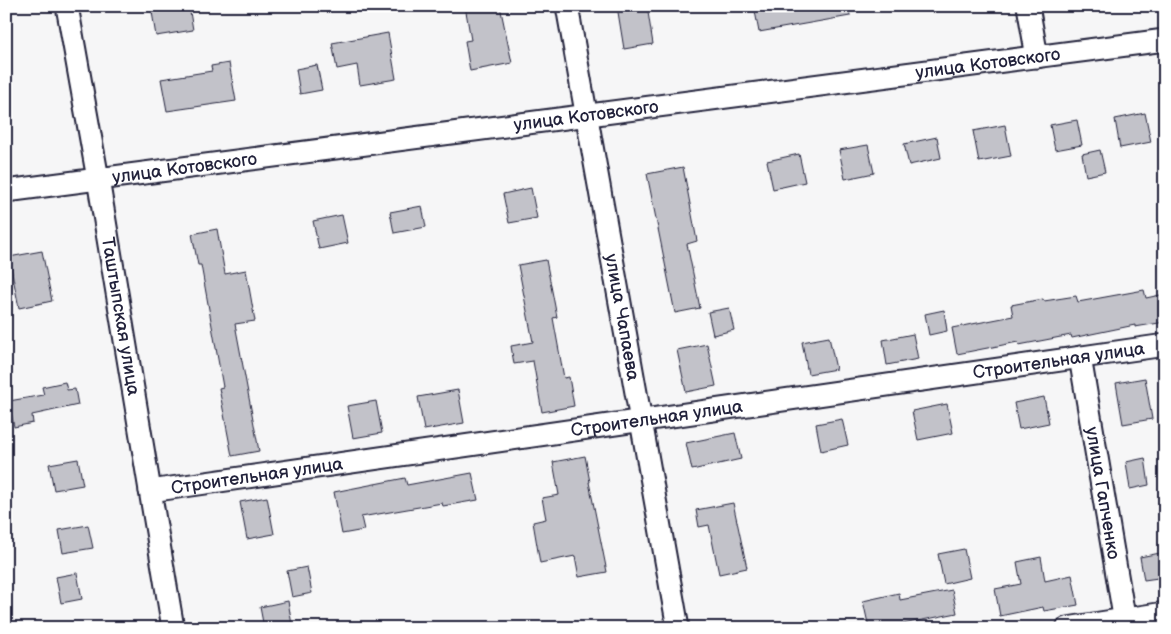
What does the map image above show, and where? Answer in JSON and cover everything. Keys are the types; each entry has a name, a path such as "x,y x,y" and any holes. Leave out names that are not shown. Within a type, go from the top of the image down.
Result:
{"street":[{"name":"Таштыпская улица","path":"67,6 173,628"},
{"name":"улица Чапаева","path":"567,6 588,115 678,628"},
{"path":"1028,6 1037,57"},
{"name":"улица Котовского","path":"6,191 1165,40"},
{"name":"Строительная улица","path":"150,491 1165,345"},
{"name":"улица Гапченко","path":"1080,357 1126,624"},
{"path":"1067,628 1126,624 1165,614"}],"building":[{"path":"151,6 189,6 193,30 156,36"},
{"path":"465,6 500,6 512,63 470,71 465,41 471,40"},
{"path":"617,6 647,6 653,44 624,49"},
{"path":"754,6 849,6 850,16 759,32"},
{"path":"388,33 396,79 360,85 357,65 337,69 332,43"},
{"path":"229,63 236,101 167,111 161,79 212,71 211,66"},
{"path":"317,65 322,90 300,94 296,69"},
{"path":"1145,113 1151,142 1120,148 1115,119"},
{"path":"1077,120 1082,145 1055,150 1050,125"},
{"path":"1005,125 1011,156 979,162 973,131"},
{"path":"937,137 941,158 909,165 904,144"},
{"path":"868,145 874,173 845,179 839,150"},
{"path":"1100,150 1105,172 1086,176 1082,154"},
{"path":"799,154 805,182 773,189 767,161"},
{"path":"683,167 697,241 687,244 700,308 675,313 647,174"},
{"path":"531,188 537,218 509,223 503,194"},
{"path":"422,206 426,227 394,233 390,212"},
{"path":"342,215 348,243 319,249 313,221"},
{"path":"217,229 225,274 246,270 255,321 235,324 259,451 232,456 219,388 223,387 201,265 198,265 192,234"},
{"path":"42,251 52,301 19,308 9,257"},
{"path":"546,260 557,317 553,318 564,378 569,377 574,406 542,412 533,361 514,364 511,346 533,342 518,265"},
{"path":"1144,290 1146,298 1165,294 1165,322 1135,327 1135,325 1072,338 1071,335 1019,345 1018,342 957,354 952,328 1013,316 1011,305 1043,299 1044,301 1076,296 1078,302"},
{"path":"729,308 734,330 713,335 708,312"},
{"path":"944,310 947,331 929,335 925,314"},
{"path":"913,334 918,359 887,365 883,340"},
{"path":"829,337 836,369 808,374 802,342"},
{"path":"707,344 716,386 686,392 677,350"},
{"path":"1145,378 1152,419 1123,424 1116,383"},
{"path":"65,382 67,390 75,389 78,405 32,415 33,423 14,427 9,401 44,395 42,387"},
{"path":"458,390 464,423 424,430 418,397"},
{"path":"1044,397 1049,423 1019,429 1014,403"},
{"path":"376,401 382,433 353,438 347,406"},
{"path":"947,404 953,433 918,440 912,411"},
{"path":"842,419 848,445 821,451 816,424"},
{"path":"735,433 741,459 692,470 686,443"},
{"path":"585,456 607,572 579,577 575,556 540,563 533,522 546,519 542,498 559,495 553,462"},
{"path":"1145,458 1149,485 1130,489 1126,462"},
{"path":"78,459 83,485 54,490 49,464"},
{"path":"472,473 478,500 443,506 442,503 361,517 364,530 342,534 334,492 405,478 407,485"},
{"path":"267,497 274,534 247,539 240,502"},
{"path":"733,503 747,568 719,574 709,525 699,527 696,510"},
{"path":"88,525 93,548 63,553 59,530"},
{"path":"964,549 970,578 944,584 938,554"},
{"path":"1165,552 1165,577 1144,580 1140,557"},
{"path":"1041,557 1045,581 1072,575 1078,605 1044,611 1043,607 1000,616 995,589 1021,584 1017,562"},
{"path":"307,567 312,593 292,597 287,571"},
{"path":"77,573 82,599 61,603 56,577"},
{"path":"952,590 957,613 883,628 869,628 863,601 899,593 900,600"},
{"path":"288,601 292,625 280,628 264,628 260,607"}]}
